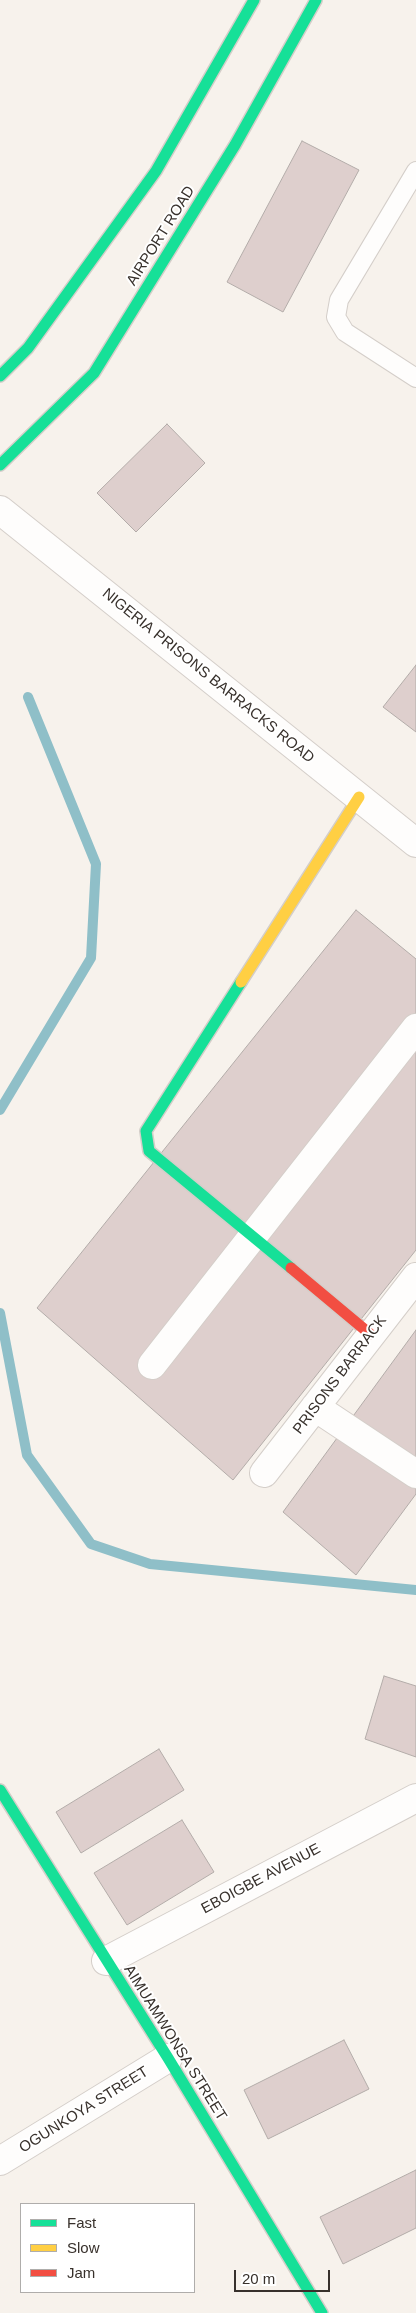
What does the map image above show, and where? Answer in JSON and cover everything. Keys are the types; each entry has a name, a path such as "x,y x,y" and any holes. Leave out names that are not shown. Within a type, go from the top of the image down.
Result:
{"street":[{"path":"0,376 28,348 156,171 254,0"},
{"name":"AIRPORT ROAD","path":"0,465 94,373 235,145 316,0"},
{"name":"NIGERIA PRISONS BARRACKS ROAD","path":"0,510 416,843"},
{"path":"359,797 146,1131 149,1152 370,1334"},
{"path":"152,1365 416,1028"},
{"name":"PRISONS BARRACK","path":"264,1474 370,1334 416,1277"},
{"path":"315,1407 416,1474"},
{"name":"AIMUAMWONSA STREET","path":"0,1790 168,2058 322,2313"},
{"name":"EBOIGBE AVENUE","path":"106,1961 416,1798"},
{"name":"OGUNKOYA STREET","path":"0,2161 168,2058"}],"lane":[{"path":"416,171 339,300 336,317 345,332 416,378"}],"building":[{"path":"302,141 359,170 283,312 227,282"},
{"path":"167,424 205,463 136,532 97,493"},
{"path":"416,665 416,732 383,707"},
{"path":"356,910 416,959 416,1250 233,1480 37,1308"},
{"path":"416,1330 416,1494 356,1575 283,1512"},
{"path":"384,1676 416,1686 416,1757 365,1739"},
{"path":"159,1749 184,1790 81,1853 56,1812"},
{"path":"182,1820 214,1872 127,1925 94,1873"},
{"path":"344,2040 369,2089 268,2139 244,2090"},
{"path":"416,2170 416,2228 343,2264 320,2217"}],"waterway":[{"path":"0,1110 91,958 96,864 28,697"},
{"path":"0,1313 27,1455 91,1544 150,1564 416,1590"}],"traffic: fast":[{"path":"0,376 28,348 156,171 254,0"},
{"path":"0,465 94,373 235,145 316,0"},
{"path":"241,982 146,1131 149,1151 291,1268"},
{"path":"0,1790 168,2058 322,2313"}],"traffic: slow":[{"path":"241,982 359,797"}],"traffic: jam":[{"path":"291,1268 370,1334"}]}
